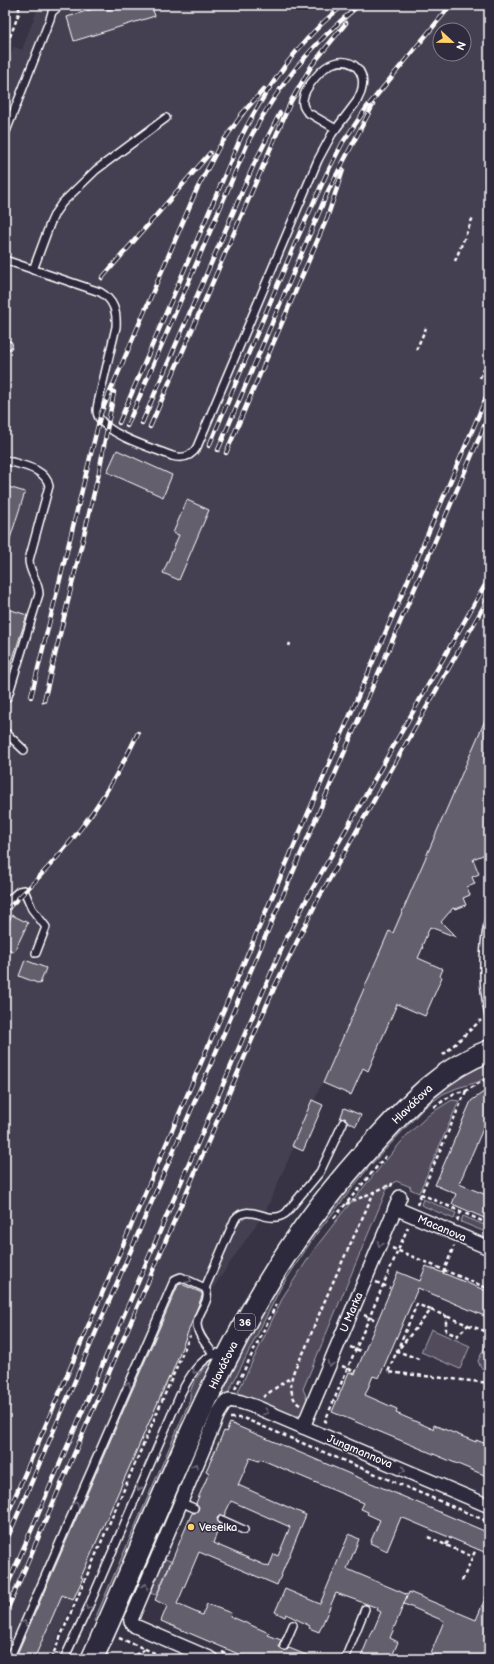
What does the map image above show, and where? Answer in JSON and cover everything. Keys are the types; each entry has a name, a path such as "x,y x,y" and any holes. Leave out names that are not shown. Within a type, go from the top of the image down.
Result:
{"main road":[{"name":"Hlaváčova","path":"92,1659 206,1400 220,1355 260,1296 279,1264 318,1209 363,1154 412,1102 434,1082 458,1066 489,1051"}],"street":[{"name":"Macanova","path":"397,1203 413,1216 489,1248"},
{"name":"U Marka","path":"303,1427 397,1203"},
{"name":"Jungmannova","path":"229,1400 256,1407 489,1506"},
{"name":"Hlaváčova","path":"214,1654 135,1626 131,1622 218,1414 225,1403 229,1400"}],"lane":[{"path":"5,134 52,12 60,5"},
{"path":"5,260 100,292 106,296 115,308 116,327 98,403 97,410 99,418 107,427 117,434 172,456 182,458 186,457 191,455 197,447 318,160 336,129 357,101 364,84 363,76 358,69 347,63 341,62 335,62 323,69 309,86 304,94 302,102 307,112 336,129"},
{"path":"33,270 50,224 62,203 96,170 166,118"},
{"path":"5,460 41,473 47,479 49,486 29,560 30,571 38,586 39,594 8,696 5,700"},
{"path":"5,732 24,750"},
{"path":"5,904 19,890 24,890 32,909 46,927 36,953"},
{"path":"489,918 484,942 483,979 489,1017"},
{"path":"64,1659 180,1394 197,1367 220,1355 200,1333 197,1323 208,1296 205,1288 235,1219 242,1213 248,1212 276,1218 281,1217 286,1213 320,1172 343,1123"},
{"path":"9,1659 173,1283 176,1279 181,1277 205,1288"},
{"path":"180,1502 194,1508"},
{"path":"222,1520 244,1530"},
{"path":"344,1659 365,1610"},
{"path":"284,1646 293,1625"}],"path":[{"path":"5,50 20,6 23,5"},
{"path":"455,261 473,218"},
{"path":"416,350 426,328"},
{"path":"480,378 489,357"},
{"path":"432,1108 455,1093 466,1091 489,1078"},
{"path":"330,1423 325,1421 466,1091"},
{"path":"331,1222 390,1152"},
{"path":"344,1205 392,1184 389,1192 397,1203"},
{"path":"310,1410 297,1404 291,1390 292,1377 302,1357 318,1314 374,1192"},
{"path":"421,1194 489,1224"},
{"path":"444,1271 459,1235"},
{"path":"398,1250 489,1289"},
{"path":"229,1400 279,1298"},
{"path":"489,1337 488,1332 417,1304 388,1372 489,1383"},
{"path":"396,1351 431,1310"},
{"path":"446,1316 446,1331 457,1336 468,1325"},
{"path":"50,1659 188,1340 197,1323"},
{"path":"396,1351 419,1359"},
{"path":"256,1407 260,1399 292,1377"},
{"path":"227,1418 243,1418 489,1522"},
{"path":"428,1537 473,1557"},
{"path":"446,1545 450,1538"},
{"path":"462,1581 476,1549"},
{"path":"119,1638 169,1659"},
{"path":"129,1659 145,1649"},
{"path":"214,1654 238,1659"}],"shaded area":[{"path":"39,5 489,5 489,730 400,936 389,931 266,1210 207,1297 48,1659 5,1659 5,69 14,47 22,50"},
{"path":"489,1064 489,1075 478,1082 443,1094 424,1108 369,1167 314,1237 280,1289 227,1395 214,1409 212,1408 249,1332 269,1296 300,1248 335,1202 372,1158 424,1104 448,1085 461,1077"},
{"path":"452,1100 459,1101 419,1193 410,1189 411,1187 396,1181 387,1189 303,1389 308,1401 302,1412 297,1416 284,1415 237,1394 284,1295 316,1247 407,1135 431,1113"},
{"path":"423,1199 456,1213 454,1219 421,1205"},
{"path":"463,1216 489,1227 488,1233 461,1222"},
{"path":"431,1329 470,1346 460,1369 421,1352"},
{"path":"487,1342 489,1343 489,1369 481,1368 478,1361"},
{"path":"213,1362 214,1363 99,1624 94,1621 190,1400 190,1392 195,1380 207,1366"},
{"path":"164,1559 171,1561 156,1595 150,1593"}],"building":[{"path":"106,5 108,10 124,5 151,5 155,16 74,41 67,17"},
{"path":"117,450 172,475 163,497 107,472"},
{"path":"5,486 25,492 7,548 5,548"},
{"path":"187,500 209,510 179,580 163,573 179,535 173,533"},
{"path":"5,608 27,615 7,677 5,676"},
{"path":"489,711 489,844 486,846 488,853 473,859 479,874 472,877 475,884 467,887 470,895 463,898 466,905 456,909 453,908 441,922 456,937 430,927 422,946 423,947 418,958 443,969 440,976 442,977 425,1016 397,1004 368,1071 363,1068 351,1095 323,1083 389,931 393,933"},
{"path":"12,915 28,923 14,952 5,947 5,929"},
{"path":"25,960 46,968 40,984 19,976"},
{"path":"489,1088 489,1115 459,1184 489,1196 489,1220 452,1204 456,1194 435,1185 471,1101"},
{"path":"312,1100 323,1105 303,1151 292,1146"},
{"path":"344,1108 361,1115 356,1126 348,1122 345,1118 340,1119"},
{"path":"426,1266 489,1292 489,1318 418,1288 379,1378 373,1376 365,1395 397,1409 396,1413 433,1429 434,1425 476,1442 476,1440 489,1445 489,1477 332,1412 349,1372 355,1374 398,1272 420,1281"},
{"path":"179,1283 202,1293 202,1296 170,1378 169,1377 81,1577 83,1578 73,1600 62,1595 34,1659 18,1659 20,1655 17,1654"},
{"path":"230,1423 489,1533 489,1554 401,1517 387,1551 370,1543 380,1520 367,1514 368,1512 361,1509 364,1503 260,1459 259,1461 250,1458 238,1485 306,1515 277,1585 199,1552 177,1604 202,1615 207,1604 231,1613 230,1616 269,1633 268,1635 281,1640 279,1646 282,1650 287,1650 289,1648 316,1659 250,1659 161,1621 167,1606 155,1600 192,1513 195,1513 198,1510 199,1507 196,1503 209,1473 206,1471 224,1431 226,1432","holes":["231,1501 290,1527 278,1556 274,1554 269,1567 213,1543 220,1525 217,1518 221,1515 224,1516"]},
{"path":"349,1534 359,1539 347,1569 408,1595 409,1592 476,1620 489,1589 489,1655 487,1659 445,1659 431,1653 444,1621 404,1604 407,1596 390,1638 398,1642 391,1659 360,1659 381,1612 377,1610 378,1608 336,1593 319,1632 309,1628 310,1626 286,1614 285,1617 275,1612 285,1589 320,1604"}],"railway":[{"path":"119,423 241,137 261,101 285,65 313,33 344,5"},
{"path":"127,426 249,140 260,120 284,83 297,67 325,36 359,5"},
{"path":"209,446 297,239 343,142 367,107 451,5"},
{"path":"150,427 291,101 312,65 346,23"},
{"path":"240,116 264,89"},
{"path":"218,450 329,189 373,105"},
{"path":"31,697 101,413 197,189 219,147 243,113"},
{"path":"142,423 254,164 280,113"},
{"path":"102,278 210,153"},
{"path":"226,453 327,218 343,170"},
{"path":"5,1520 489,391"},
{"path":"44,701 99,472 114,392"},
{"path":"5,1544 489,415"},
{"path":"5,1591 284,943 311,891 489,578"},
{"path":"5,1615 275,986 317,901 489,597"},
{"path":"5,911 64,850 80,829 111,784 138,733"}],"place":[{"name":"Veselka","path":"191,1527"}]}
